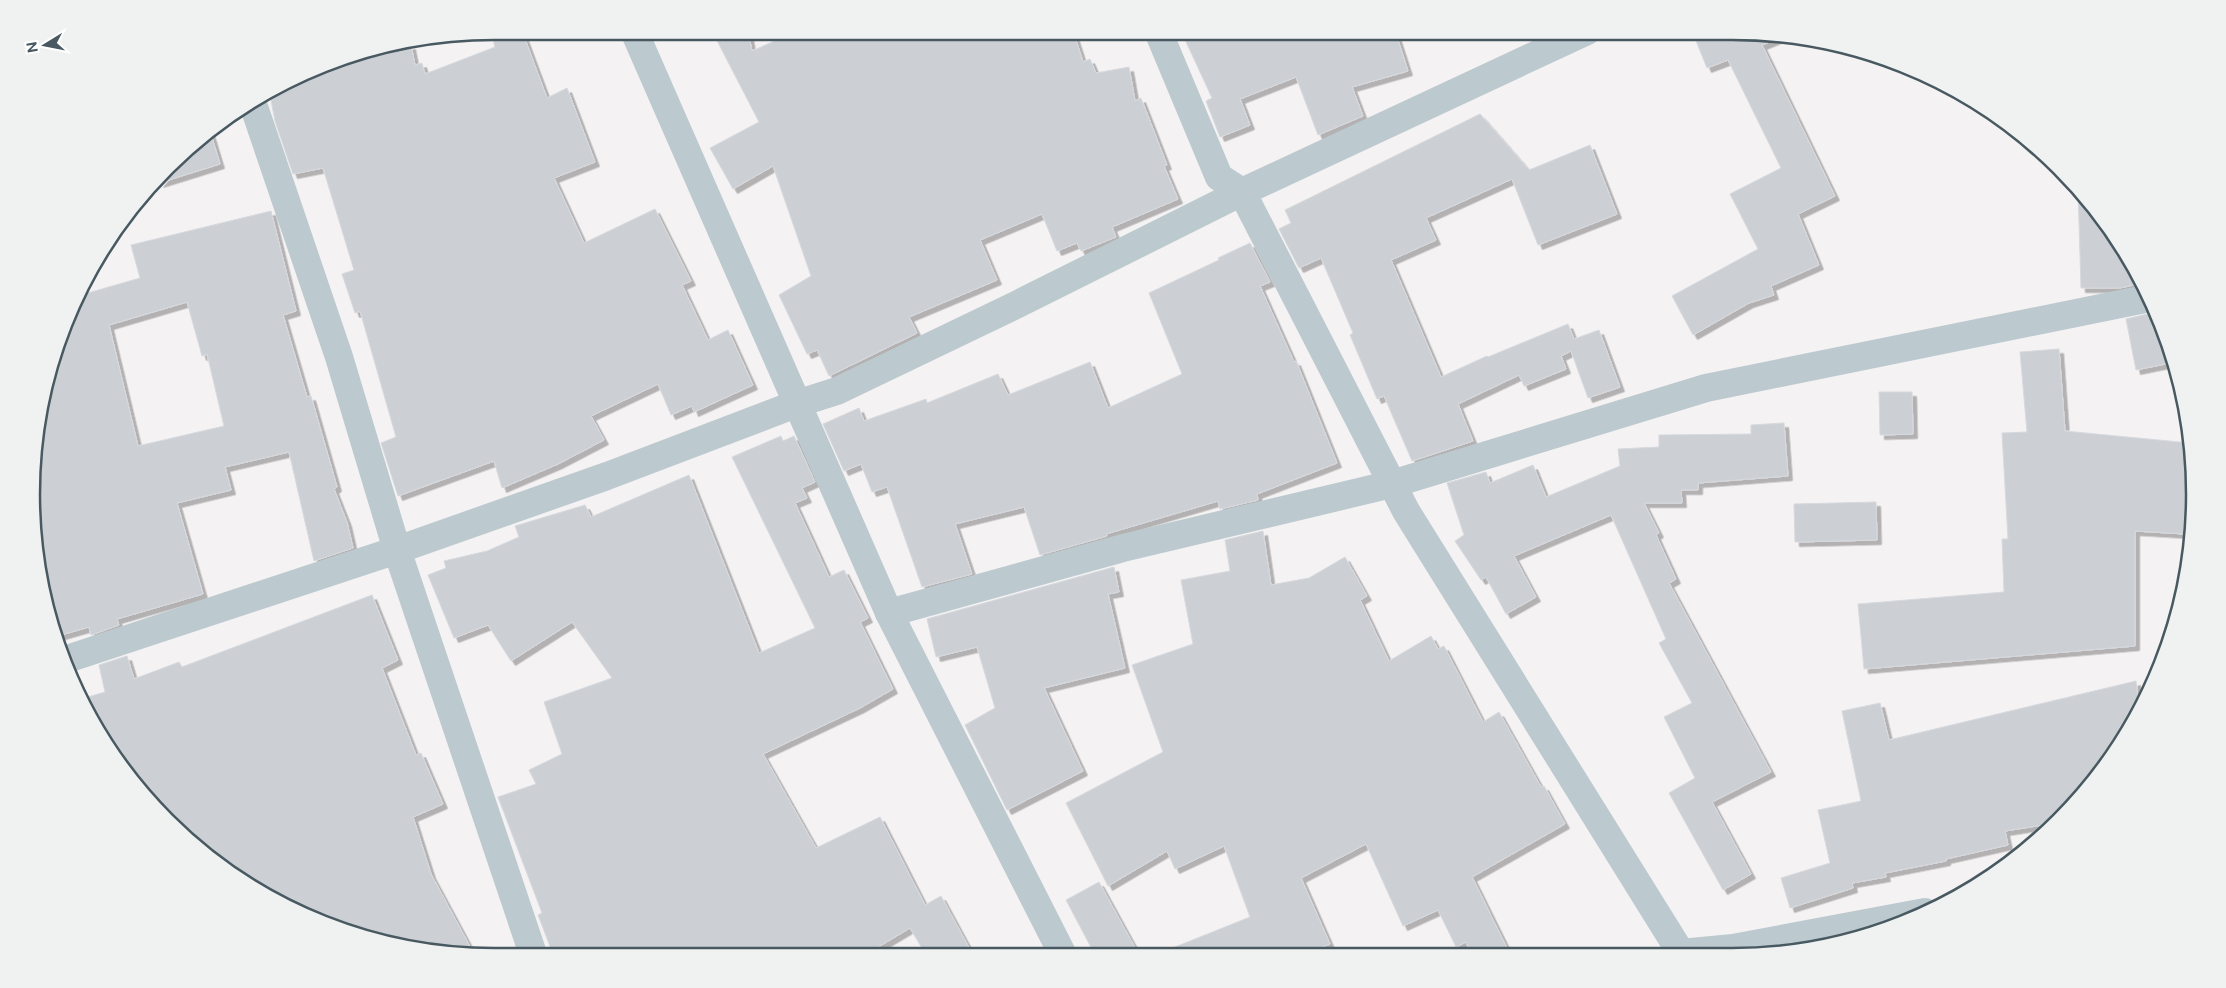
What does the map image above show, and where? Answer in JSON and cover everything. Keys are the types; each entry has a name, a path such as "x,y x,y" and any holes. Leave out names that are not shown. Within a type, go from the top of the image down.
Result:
{"street":[{"path":"638,40 889,613 1059,948"},
{"path":"1162,40 1219,177 1242,192 1406,511 1678,948"},
{"path":"71,658 397,550 607,476 845,387 1018,304 1242,192 1567,40"},
{"path":"255,109 339,357 397,550 531,948"},
{"path":"889,613 1123,548 1392,484 1706,388 2142,300"},
{"path":"1746,948 1892,919"}],"building":[{"path":"493,40 525,40 547,98 567,88 595,162 554,178 584,243 655,209 691,281 682,285 708,340 728,330 753,385 694,412 692,406 671,415 658,384 591,416 604,440 558,464 502,488 494,461 398,496 381,443 396,437 360,311 355,313 342,274 354,270 323,168 293,174 275,121 271,99 320,75 376,55 412,48 415,65 422,63 425,74 495,47"},
{"path":"717,40 750,40 752,51 777,40 1076,40 1083,62 1090,59 1096,73 1129,67 1135,101 1141,98 1167,165 1164,166 1178,199 1112,227 1116,237 1081,251 1077,243 1057,251 1042,214 980,240 997,280 909,317 917,333 829,376 817,350 807,354 779,295 811,276 773,166 733,189 710,148 759,122"},
{"path":"1185,40 1398,40 1408,71 1352,87 1363,116 1318,135 1296,77 1240,99 1250,125 1220,137 1206,101 1212,98"},
{"path":"1696,40 1770,42 1762,45 1835,196 1798,214 1819,265 1771,286 1774,295 1749,303 1693,335 1672,296 1758,249 1730,194 1781,168 1728,60 1707,68"},
{"path":"1480,114 1529,170 1590,145 1617,214 1538,245 1512,179 1426,218 1436,240 1391,260 1441,377 1487,356 1568,324 1574,339 1599,330 1620,387 1588,398 1571,351 1561,356 1566,369 1524,386 1519,375 1458,404 1473,441 1412,461 1384,396 1377,399 1350,335 1353,333 1321,258 1299,268 1279,229 1291,223 1285,210"},
{"path":"212,139 220,164 166,181"},
{"path":"2078,202 2109,242 2135,285 2120,288 2081,288"},
{"path":"271,211 296,311 283,315 307,397 311,396 337,487 334,489 347,522 353,548 314,561 289,452 225,467 231,490 177,503 203,594 117,619 119,625 91,635 89,627 62,635 55,612 44,553 40,494 44,435 55,376 64,348 87,293 140,278 131,245","holes":["187,302 202,356 207,354 224,426 138,446 109,325"]},
{"path":"1250,243 1270,282 1260,286 1294,362 1296,361 1337,463 1257,494 1258,500 1220,509 1218,501 1040,555 1024,507 955,524 972,574 922,587 887,487 872,492 861,464 844,471 823,424 859,408 864,421 926,399 927,403 998,374 1008,395 1090,362 1108,408 1182,374 1149,293"},
{"path":"2148,314 2167,364 2136,370 2126,319"},
{"path":"2059,349 2065,431 2183,442 2186,494 2184,534 2135,531 2135,646 1864,669 1858,604 2004,592 2002,539 2008,539 2002,433 2027,432 2020,352"},
{"path":"1879,392 1912,392 1913,434 1880,435"},
{"path":"1784,423 1788,476 1698,483 1698,490 1681,490 1682,503 1644,503 1659,533 1656,535 1676,579 1669,583 1771,772 1712,802 1751,874 1723,890 1669,793 1695,778 1664,717 1692,703 1659,643 1666,639 1611,515 1514,556 1536,597 1506,614 1486,577 1481,580 1455,541 1464,535 1447,483 1486,472 1490,483 1533,465 1546,497 1620,466 1618,449 1659,447 1659,435 1751,434 1751,425"},
{"path":"781,436 783,441 794,436 815,482 802,488 807,498 795,503 829,577 844,570 868,618 860,622 893,689 860,708 763,754 816,848 880,817 925,905 941,896 969,948 922,948 910,928 876,948 551,948 538,915 542,913 498,797 536,784 529,770 562,754 544,702 612,678 572,622 511,661 488,625 454,638 428,575 446,568 444,561 487,551 519,537 515,526 585,505 591,517 689,475 759,653 815,628 732,457"},
{"path":"1876,502 1877,540 1795,542 1794,504"},
{"path":"1263,531 1271,585 1309,578 1345,557 1367,596 1360,600 1389,661 1431,636 1438,649 1444,646 1483,722 1499,712 1541,787 1544,786 1565,824 1472,877 1507,948 1468,948 1466,942 1456,947 1438,910 1403,926 1366,844 1301,878 1330,944 1320,948 1172,948 1250,917 1224,846 1175,869 1167,851 1108,886 1066,803 1163,752 1132,665 1193,644 1181,580 1230,571 1225,540"},
{"path":"1114,567 1119,592 1108,594 1125,668 1044,688 1083,771 1007,810 965,725 995,708 977,647 936,657 927,619"},
{"path":"372,595 398,660 382,668 416,755 421,753 443,804 413,817 431,874 470,947 435,944 376,933 348,924 293,901 267,887 218,854 173,815 134,770 101,721 88,697 105,692 99,665 127,656 134,679 179,662 182,667"},
{"path":"2136,681 2138,697 2109,746 2073,793 2042,825 2005,831 2008,845 1946,859 1946,861 1885,873 1886,877 1852,883 1853,888 1790,908 1781,878 1830,863 1818,810 1861,801 1842,711 1880,703 1889,740"},
{"path":"1099,882 1135,948 1091,948 1066,900"}]}
